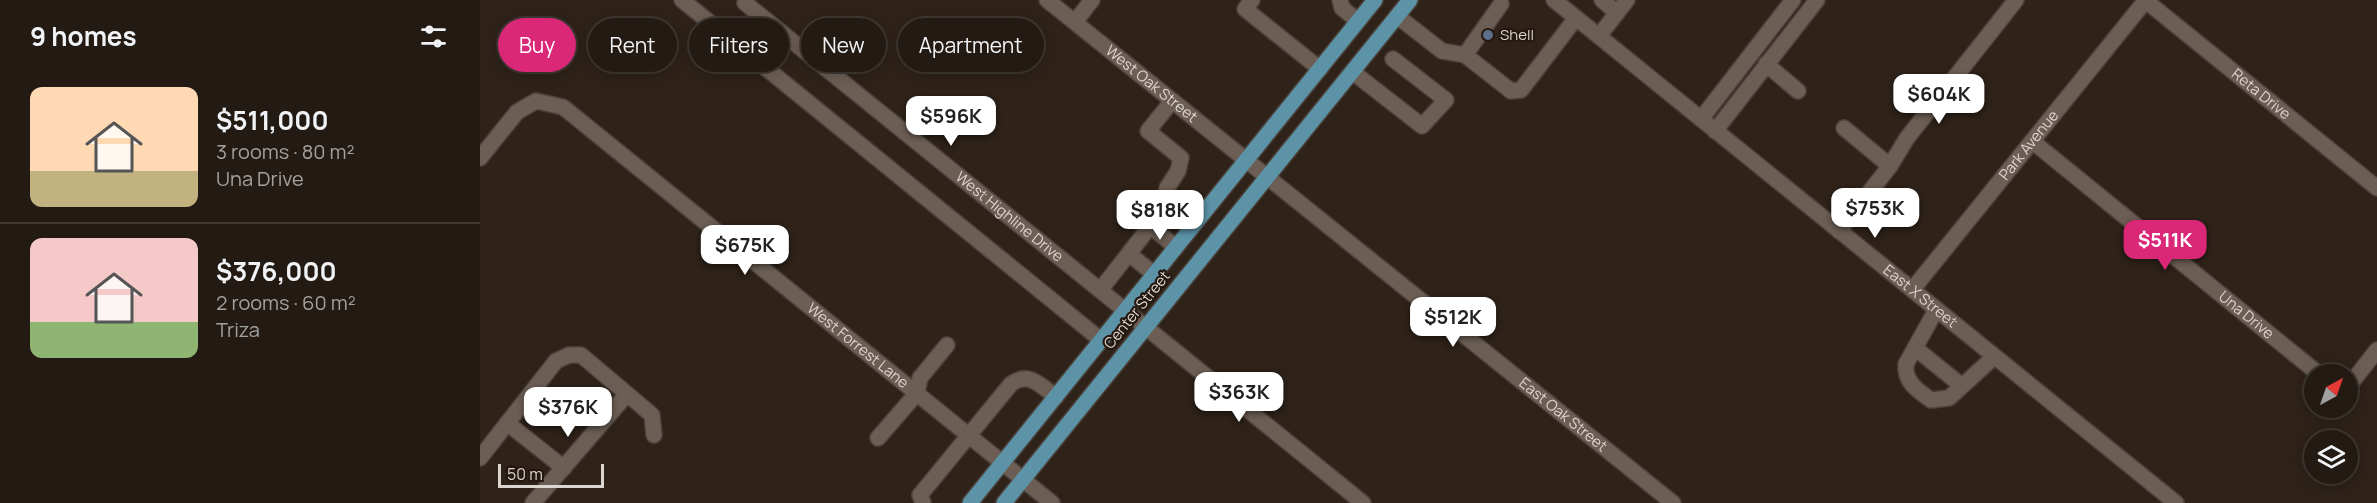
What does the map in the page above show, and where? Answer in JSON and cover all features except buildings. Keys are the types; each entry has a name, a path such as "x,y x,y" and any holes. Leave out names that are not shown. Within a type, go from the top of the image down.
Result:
{"main road":[{"name":"Center Street","path":"1004,503 1012,471 1056,397 1101,340 1136,318 1154,274 1250,164 1320,69 1375,0"},
{"name":"Center Street","path":"970,503 1012,471 1136,318 1267,177 1354,73 1410,0"}],"street":[{"path":"682,0 1101,340"},
{"name":"West Oak Street","path":"1047,0 1250,164"},
{"path":"1075,22 1092,0"},
{"path":"1252,0 1245,9 1320,69"},
{"path":"1340,0 1341,8 1358,21"},
{"name":"East X Street","path":"1554,0 2176,503"},
{"path":"1602,0 1617,13"},
{"path":"1599,36 1627,0"},
{"path":"1701,119 1793,0"},
{"path":"1715,131 1817,0"},
{"path":"1839,231 1890,166 1907,138 2016,0"},
{"name":"Park Avenue","path":"1912,291 2146,0"},
{"name":"Reta Drive","path":"2146,0 2377,188"},
{"path":"1465,55 1500,1"},
{"name":"West Highline Drive","path":"745,3 1363,503"},
{"path":"1397,16 1442,51 1465,55 1511,91 1521,90 1576,18"},
{"path":"1354,73 1422,126 1446,100 1393,59"},
{"path":"1766,64 1798,92"},
{"path":"1101,289 1163,210 1167,188 1178,171 1181,158 1148,131 1172,100"},
{"name":"West Forrest Lane","path":"480,158 517,112 536,101 563,107 1052,503"},
{"path":"1844,128 1890,166"},
{"name":"Una Drive","path":"2032,141 2306,364"},
{"name":"East Oak Street","path":"1250,164 1673,503"},
{"path":"1150,227 1176,247"},
{"path":"1129,255 1154,274"},
{"path":"1936,310 1906,364 1905,373 1913,387 1931,400 1948,398 1994,357"},
{"path":"878,438 916,393 920,378 947,345"},
{"path":"1915,348 1962,386"},
{"path":"2358,374 2377,350"},
{"path":"480,458 556,361 569,355 581,355 652,415 654,435"},
{"path":"923,503 920,495 1016,380 1030,378 1056,397"},
{"path":"533,503 627,394"},
{"path":"507,423 564,468"}],"place":[{"name":"Shell","path":"1488,35"}]}
